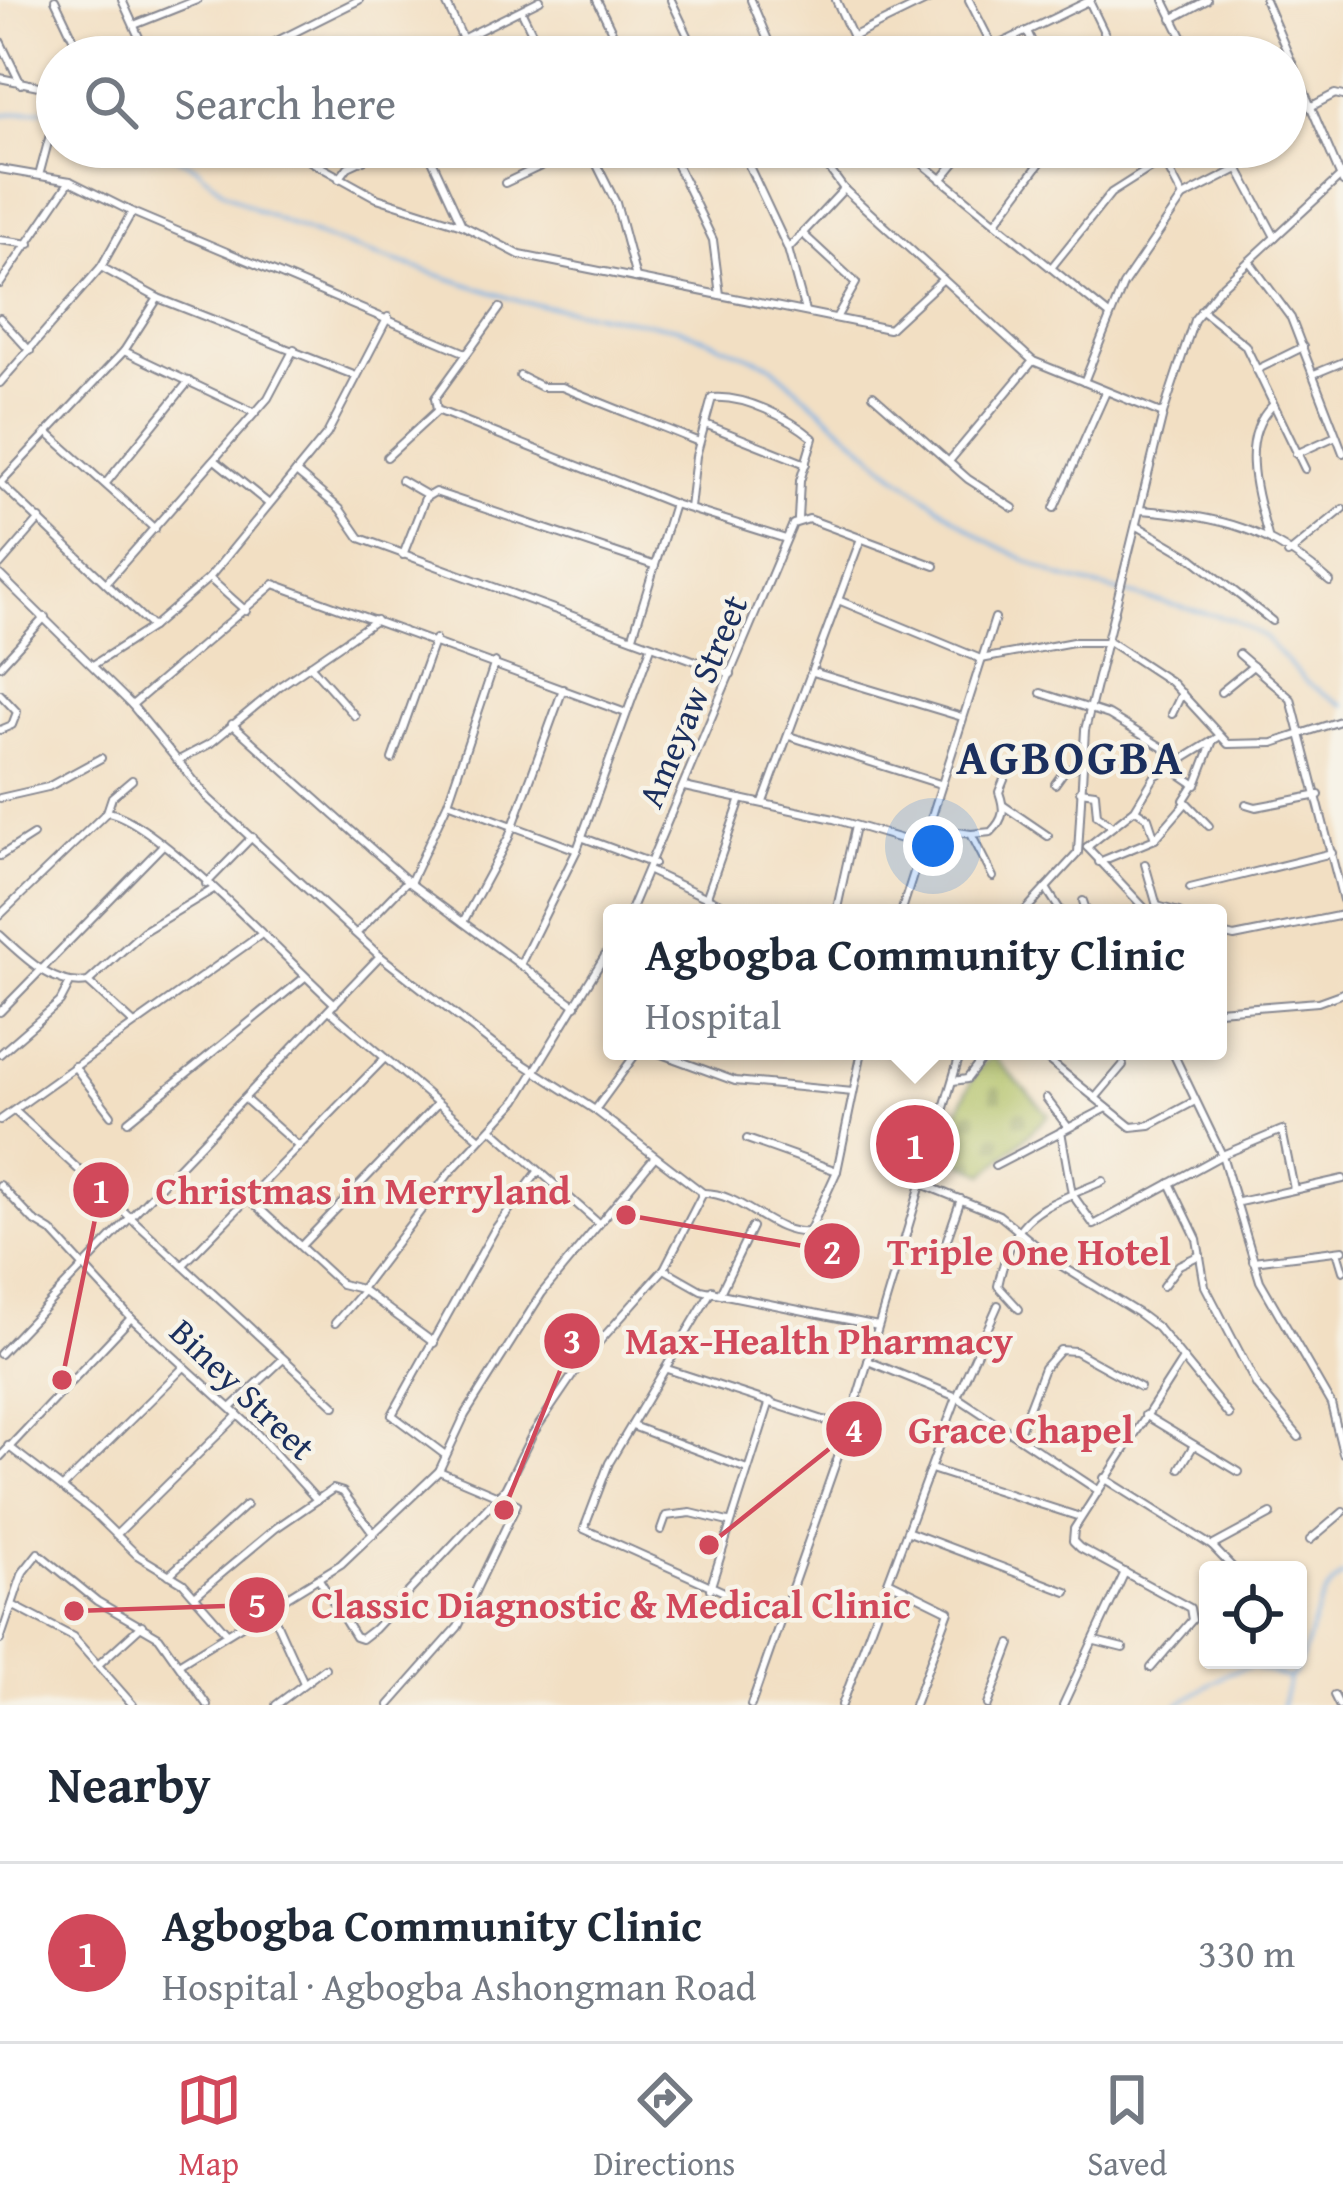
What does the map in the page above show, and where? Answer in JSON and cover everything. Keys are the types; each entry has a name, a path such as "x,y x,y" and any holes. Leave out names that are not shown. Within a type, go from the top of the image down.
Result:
{"street":[{"path":"55,0 72,36"},
{"path":"122,0 139,36"},
{"path":"134,25 197,0"},
{"path":"287,36 359,0"},
{"path":"446,0 462,36"},
{"path":"469,36 540,0"},
{"path":"597,0 614,36"},
{"path":"671,0 688,36"},
{"path":"836,0 852,36"},
{"path":"854,36 928,0"},
{"path":"969,0 987,36"},
{"path":"1018,36 1090,0 1106,36"},
{"path":"1164,0 1181,36"},
{"path":"1172,19 1208,0"},
{"path":"1264,0 1279,36"},
{"path":"754,1 767,36"},
{"path":"521,10 534,36"},
{"path":"1027,32 1029,36"},
{"path":"0,40 21,84"},
{"path":"0,78 36,86"},
{"path":"1310,107 1335,94 1343,96"},
{"path":"1145,904 1083,846 1081,766 1090,711 1163,414 1201,310 1342,178 1307,100"},
{"path":"40,172 41,168"},
{"path":"321,168 414,213 462,225 520,255 836,318 897,327 943,278"},
{"path":"339,179 347,168"},
{"path":"436,168 462,225"},
{"path":"506,183 539,168"},
{"path":"597,168 616,203 636,278"},
{"path":"678,168 713,240 719,295"},
{"path":"750,168 788,249 805,311"},
{"path":"828,168 844,189 1033,361 1163,414"},
{"path":"927,168 1109,315"},
{"path":"941,180 951,168"},
{"path":"996,222 1036,168"},
{"path":"1051,268 1111,193 1150,168"},
{"path":"1167,168 1183,197"},
{"path":"0,169 40,172 70,181 132,212 466,353"},
{"path":"1084,382 1109,315 1183,197 1236,170 1275,237"},
{"path":"0,284 70,181"},
{"path":"788,249 844,189"},
{"path":"0,383 101,267 132,212"},
{"path":"802,234 856,283 836,318"},
{"path":"0,240 31,244"},
{"path":"1249,261 1272,286 1303,347 1343,453"},
{"path":"101,267 158,298 356,376"},
{"path":"152,627 0,483 124,351 158,298"},
{"path":"437,410 435,398 500,308"},
{"path":"1201,310 1238,335 1305,469"},
{"path":"93,665 152,627 209,578 336,421 388,317"},
{"path":"0,318 30,351"},
{"path":"1256,370 1303,347"},
{"path":"106,583 268,398 294,349"},
{"path":"124,351 253,412"},
{"path":"950,459 1033,361"},
{"path":"1314,374 1343,362"},
{"path":"520,376 542,387 562,387 699,442"},
{"path":"106,483 189,381"},
{"path":"1054,508 1106,392"},
{"path":"872,394 968,479 1013,508"},
{"path":"690,508 699,442 712,398 767,410 813,438 798,498 799,520 812,520 935,566"},
{"path":"1268,536 1252,446 1260,418 1272,406"},
{"path":"387,457 437,410"},
{"path":"437,410 674,504 786,539"},
{"path":"706,424 806,464"},
{"path":"50,434 155,529"},
{"path":"1296,454 1336,436"},
{"path":"216,460 269,505"},
{"path":"296,472 340,509 356,535 732,674"},
{"path":"401,480 427,495 442,493 652,565"},
{"path":"403,555 427,495"},
{"path":"798,498 812,520"},
{"path":"633,636 674,504"},
{"path":"1288,554 1343,509"},
{"path":"1140,510 1214,517 1268,536 1330,582"},
{"path":"0,565 40,520"},
{"name":"Ameyaw Street","path":"634,904 786,539 799,520"},
{"path":"1137,526 1192,558 1273,622"},
{"path":"763,802 860,541"},
{"path":"0,575 132,705 209,799 380,956 530,1071 595,1110 703,1193 723,1195 803,1234 817,1223 837,1171 860,1060"},
{"path":"209,578 245,611"},
{"path":"132,705 277,584 626,713"},
{"path":"838,600 980,658 1073,642 1110,642 1182,693 1215,739 1228,743 1274,743 1343,720"},
{"path":"0,666 45,617"},
{"path":"904,904 995,618"},
{"path":"179,760 377,619"},
{"path":"392,759 435,639"},
{"path":"520,965 577,850 652,646"},
{"path":"1239,654 1291,700 1343,898"},
{"path":"358,933 409,881 448,802 495,662"},
{"path":"310,665 355,716"},
{"path":"1221,692 1253,666"},
{"path":"813,672 962,717"},
{"path":"464,922 513,826 562,689"},
{"path":"1041,693 1109,716 1178,757"},
{"path":"1172,714 1182,693"},
{"path":"0,694 17,712 12,724 0,730"},
{"path":"232,724 409,881 576,1006"},
{"path":"788,735 940,784"},
{"path":"1031,904 1073,864 1083,846 1135,809 1155,776 1178,757 1215,739"},
{"path":"1209,826 1184,797 1215,739"},
{"path":"0,797 49,787 101,758"},
{"path":"1055,784 1065,770 1081,766"},
{"path":"1168,766 1193,786"},
{"path":"1007,770 999,792 1004,806 1048,836"},
{"path":"0,915 107,812 112,797 132,780"},
{"path":"684,787 763,802 925,847"},
{"path":"1081,791 1095,794 1097,815 1114,828"},
{"path":"1246,803 1256,808 1318,795"},
{"path":"708,904 741,799"},
{"path":"448,802 577,850"},
{"path":"1099,862 1155,839 1186,803"},
{"path":"931,829 992,832 1004,806"},
{"path":"1135,809 1148,818 1155,839"},
{"path":"107,812 128,817 164,845 305,977 383,1060 480,1138"},
{"path":"838,904 855,826"},
{"path":"971,834 993,877"},
{"path":"0,856 33,835"},
{"path":"0,935 70,985 88,982 138,935 209,887 252,836"},
{"path":"581,837 652,868 716,904"},
{"path":"0,1012 164,845"},
{"path":"1190,888 1332,853"},
{"path":"1144,864 1150,904"},
{"path":"1046,888 1056,904"},
{"path":"1227,935 1343,916"},
{"path":"0,1120 259,936"},
{"path":"0,1354 136,1217 380,956"},
{"path":"335,1323 480,1138 524,1090 530,1071 603,960"},
{"path":"128,1121 305,977"},
{"path":"88,982 134,1023"},
{"path":"0,1054 60,1002 70,985"},
{"path":"1227,1009 1318,1001 1343,993"},
{"path":"183,1264 383,1060"},
{"path":"595,1110 631,1060"},
{"path":"677,1060 734,1081 853,1092"},
{"path":"751,1705 848,1428 959,1060"},
{"path":"953,1081 967,1079 981,1060"},
{"path":"1049,1060 1124,1124 1138,1128 1195,1101"},
{"path":"1176,1060 1222,1155 1270,1302 1331,1404 1343,1453"},
{"path":"1096,1097 1123,1065"},
{"path":"74,1066 111,1115"},
{"path":"1046,1098 1065,1129 1072,1194 1097,1225 1222,1155 1284,1131 1294,1189"},
{"path":"245,1100 298,1146"},
{"path":"301,1246 437,1104"},
{"path":"995,1166 1107,1108"},
{"path":"16,1112 136,1217 334,1406"},
{"path":"492,1129 597,1222"},
{"path":"747,1139 837,1171"},
{"path":"181,1663 319,1579 439,1472 444,1454 523,1322 597,1222 653,1159"},
{"path":"444,1454 391,1418 495,1228 537,1173"},
{"path":"1239,1202 1343,1179"},
{"path":"1018,1309 998,1286 1016,1229 1035,1209 1103,1181"},
{"path":"1170,1183 1200,1255 1202,1279 1246,1367 1299,1437"},
{"path":"922,1184 999,1215 1148,1320 1229,1415"},
{"name":"Biney Street","path":"0,1185 131,1318 235,1412 317,1500"},
{"path":"319,1579 361,1639 425,1580 496,1497 597,1341 664,1269 703,1193"},
{"path":"248,1198 341,1284 362,1290 434,1343"},
{"path":"945,1245 961,1199"},
{"path":"752,1227 609,1463 584,1529 782,1618"},
{"path":"1253,1261 1340,1251 1343,1271"},
{"path":"1163,1286 1179,1264 1200,1255"},
{"path":"664,1269 693,1287 878,1326"},
{"path":"842,1705 958,1396 998,1305"},
{"path":"0,1457 131,1318"},
{"path":"1019,1433 1044,1368 1060,1350 1075,1351 1140,1387"},
{"path":"1151,1668 1192,1614 1073,1541 1096,1489 1183,1359"},
{"path":"116,1535 282,1360"},
{"path":"868,1361 958,1396 1096,1489"},
{"path":"63,1488 184,1367"},
{"path":"668,1369 848,1428"},
{"path":"710,1589 728,1546 728,1522 770,1401"},
{"path":"1145,1415 1239,1472"},
{"path":"635,1427 747,1468"},
{"path":"1180,1468 1195,1445"},
{"path":"8,1447 196,1595 226,1633"},
{"path":"931,1469 1080,1517"},
{"path":"389,1705 458,1627 517,1504 439,1472"},
{"path":"1104,1478 1212,1546 1226,1561"},
{"path":"196,1595 333,1489 343,1492 374,1534"},
{"path":"169,1575 246,1505"},
{"path":"1310,1540 1343,1512"},
{"path":"661,1530 666,1516 682,1513 728,1522"},
{"path":"1212,1546 1270,1514"},
{"path":"909,1532 1067,1592"},
{"path":"0,1640 23,1572 38,1553 97,1600 142,1625 181,1663 208,1705"},
{"path":"1063,1705 1125,1572"},
{"path":"890,1582 949,1611 914,1705"},
{"path":"12,1605 62,1630 133,1705"},
{"path":"269,1606 304,1683"},
{"path":"98,1664 142,1625"},
{"path":"1095,1641 1124,1648"},
{"path":"988,1705 1011,1644"},
{"path":"276,1705 325,1668"},
{"path":"1334,1696 1339,1705"}],"green space":[{"path":"987,1060 997,1060 1049,1115 985,1174 940,1153 975,1072"}],"waterway":[{"path":"0,115 36,111"},
{"path":"197,168 224,192 260,212 326,239 522,302 679,328 769,364 896,475 984,539 1060,577 1233,620 1265,638 1307,683 1343,705"},
{"path":"1177,1705 1228,1673 1251,1666 1289,1679 1303,1655 1323,1598 1343,1576"},
{"path":"1282,1705 1289,1679"}],"place":[{"name":"Agbogba Community Clinic","path":"915,1144"},
{"name":"Triple One Hotel","path":"626,1215"},
{"name":"Christmas in Merryland","path":"62,1380"},
{"name":"Max-Health Pharmacy","path":"504,1510"},
{"name":"Grace Chapel","path":"709,1545"},
{"name":"Classic Diagnostic & Medical Clinic","path":"74,1611"}],"district":[{"name":"AGBOGBA","path":"1071,757"}]}
